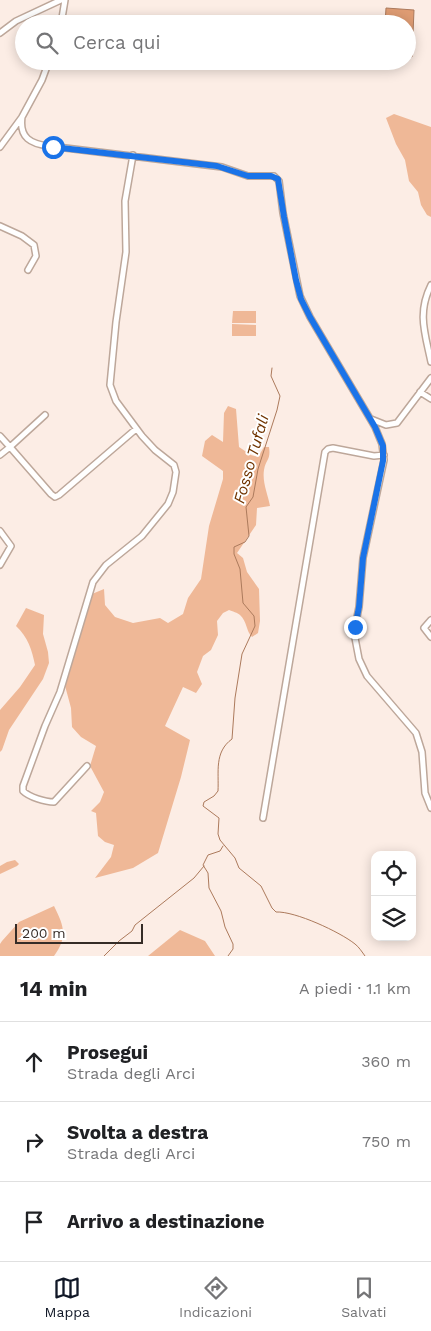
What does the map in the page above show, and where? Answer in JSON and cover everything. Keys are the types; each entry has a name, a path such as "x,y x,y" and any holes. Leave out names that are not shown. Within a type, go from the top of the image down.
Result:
{"street":[{"path":"29,15 63,0 62,15"},
{"path":"0,34 15,22"},
{"path":"0,147 22,117 45,70"},
{"path":"22,117 23,132 34,143 224,167 248,176 271,176 278,178 283,213 301,299 371,419 380,438 384,455 363,558 355,638 358,657 366,675 416,733 422,752 425,793 431,808"},
{"path":"87,766 54,802 26,794 23,790 43,731 60,692 95,578 108,563 142,536 172,500 176,472 175,466 152,448 136,429 114,397 110,382 126,252 125,201 133,155"},
{"path":"0,226 22,236 34,245 36,256 28,270"},
{"path":"431,285 425,300 422,317 431,362"},
{"path":"371,419 384,425 395,424 404,416 431,378"},
{"path":"420,392 431,399"},
{"path":"0,455 45,415"},
{"path":"0,436 51,494 56,496 136,429"},
{"path":"263,818 325,452 333,448 374,456 384,455"},
{"path":"0,531 11,546 0,565"},
{"path":"431,620 424,628 431,637"}],"shaded area":[{"path":"386,8 414,10 414,15 386,15"},
{"path":"394,114 431,127 431,217 427,215 421,205 418,192 409,181 405,160 396,144 386,118"},
{"path":"233,311 256,311 256,323 232,323"},
{"path":"232,324 256,325 256,336 232,336"},
{"path":"228,406 236,409 239,447 258,457 264,447 269,447 264,484 270,506 257,508 256,525 237,553 243,558 247,572 259,589 260,621 258,633 252,637 242,617 229,610 223,613 217,621 218,635 211,650 203,656 197,672 202,684 196,693 183,687 165,726 190,740 158,853 133,868 95,878 111,857 114,845 105,842 98,836 96,813 91,811 100,802 104,792 90,766 96,746 81,737 72,727 71,708 64,682 92,594 104,589 105,605 115,617 133,623 160,618 168,623 183,614 188,598 201,579 209,526 223,479 223,471 202,456 205,441 212,435 223,442 224,413"},
{"path":"26,608 44,615 43,634 49,663 43,679 9,730 0,752 0,710 20,687 35,665 29,644 16,626"},
{"path":"15,860 19,864 17,866 0,874 0,866"},
{"path":"54,906 62,926 63,937 54,956 0,956 0,944 19,922"},
{"path":"180,930 205,941 215,956 148,956"}],"waterway":[{"name":"Fosso Tufali","path":"272,368 271,376 280,396 258,469 253,497 246,507 249,536 245,542 234,547 234,554 240,569 243,603 254,616 255,626 242,654 235,698 232,739 226,744 220,756 218,791 204,802 203,806 219,818 218,834 220,840 235,858 239,868 261,886 276,912 294,915 328,928 355,944 365,956"},
{"path":"223,846 220,851 208,855 203,865 208,873 209,888 221,911 225,927 233,944 233,949 228,956"},
{"path":"104,956 132,931 135,925 194,878 204,866"}],"route":[{"path":"53,147 217,166 248,176 275,176 278,179 297,287 301,299 371,419 383,446 384,456 363,558 359,607 355,627"}]}
